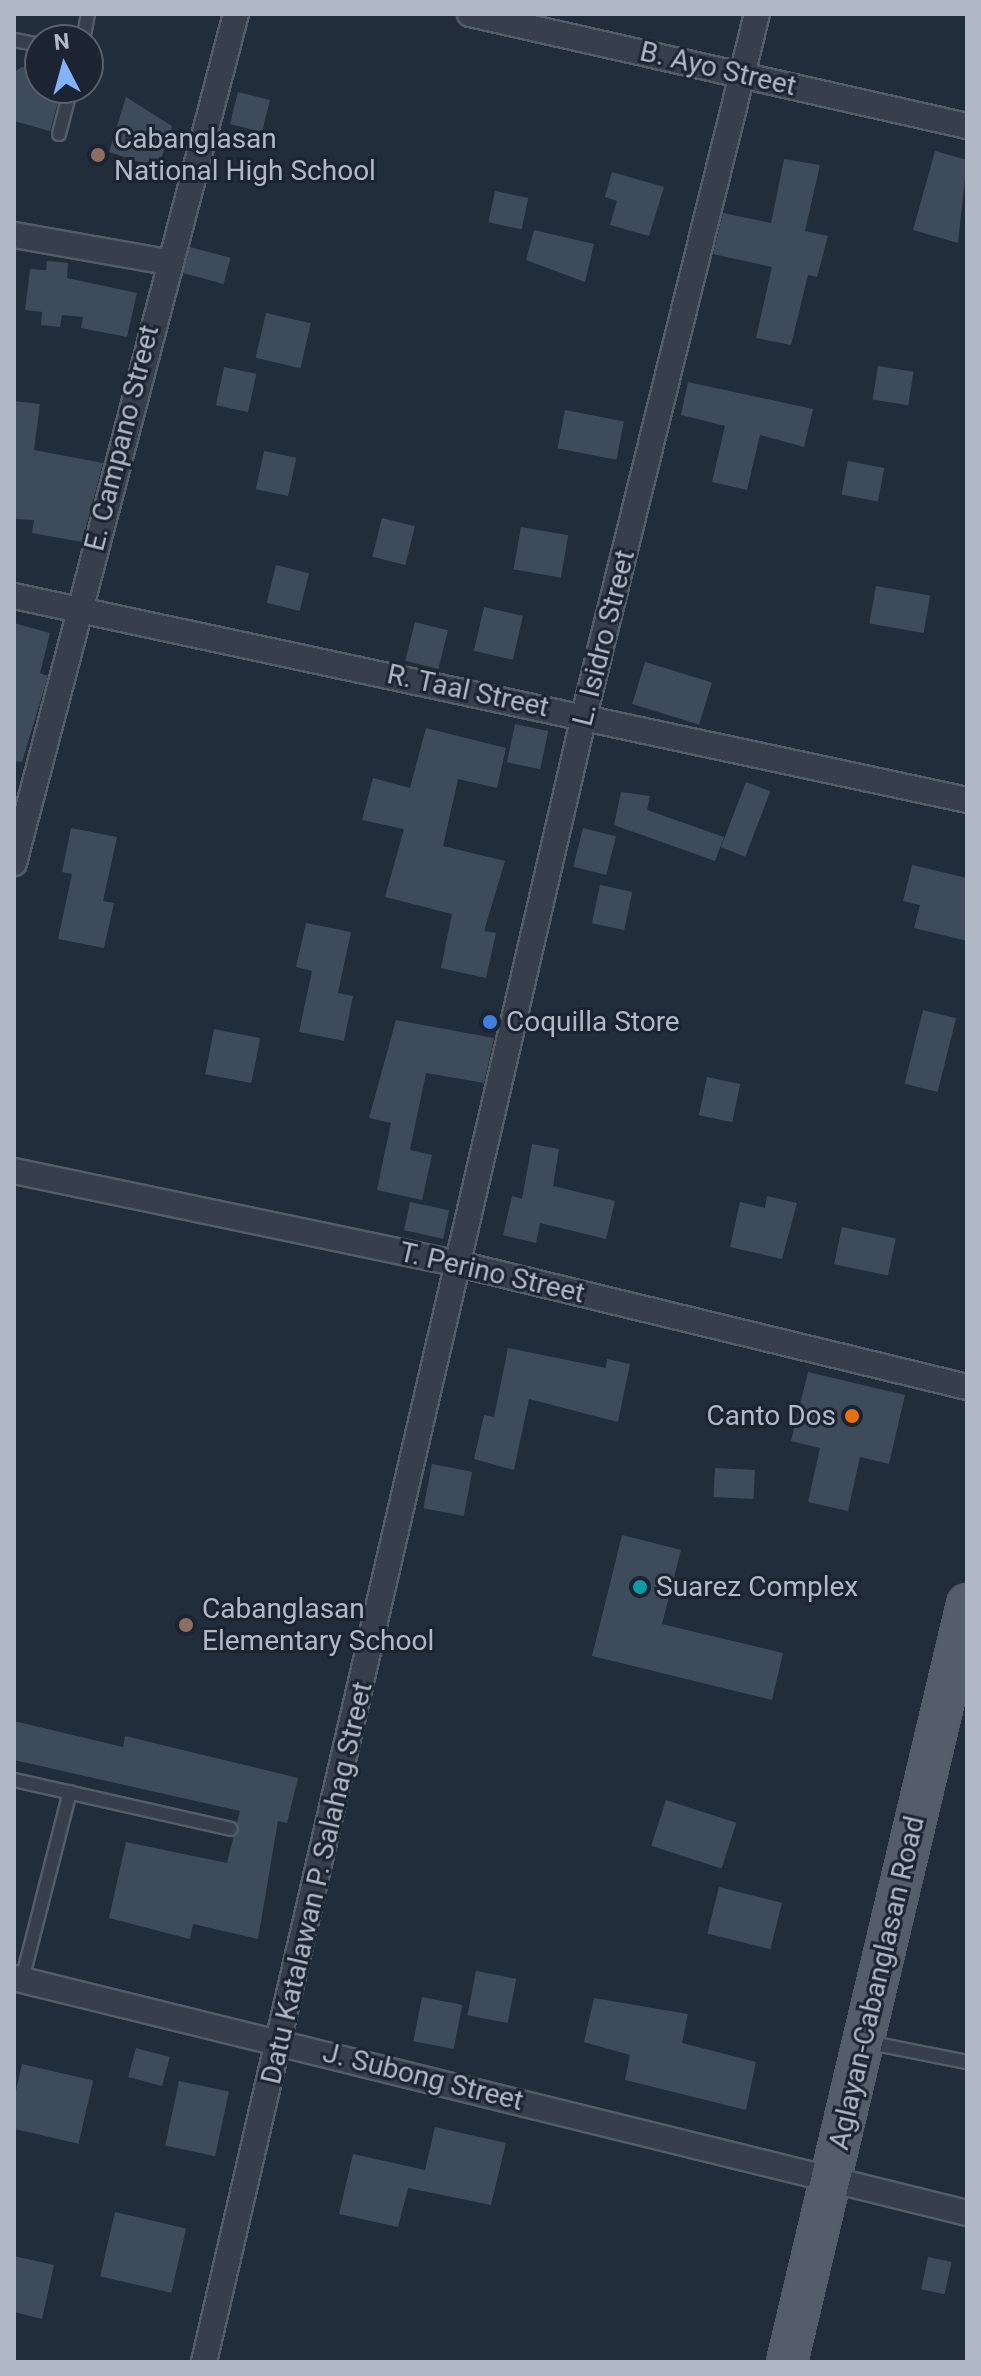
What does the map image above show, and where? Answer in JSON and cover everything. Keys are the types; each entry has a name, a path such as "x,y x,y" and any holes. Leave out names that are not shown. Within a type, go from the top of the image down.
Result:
{"main road":[{"name":"Aglayan-Cabanglasan Road","path":"787,2362 965,1620"}],"street":[{"name":"E. Campano Street","path":"14,863 167,262 236,14"},
{"name":"B. Ayo Street","path":"470,14 967,126"},
{"name":"L. Isidro Street","path":"459,1264 584,716 757,14"},
{"path":"14,235 167,262"},
{"name":"R. Taal Street","path":"14,596 79,607 967,800"},
{"name":"T. Perino Street","path":"14,1171 459,1264 967,1387"},
{"name":"Datu Katalawan P. Salahag Street","path":"204,2362 281,2042 459,1264"},
{"name":"J. Subong Street","path":"18,1979 967,2213"}],"lane":[{"path":"59,134 67,104"},
{"path":"14,1780 231,1829"},
{"path":"18,1979 70,1792"},
{"path":"863,2041 967,2062"}],"building":[{"path":"24,68 24,104 58,104 50,131 14,121 14,72"},
{"path":"238,92 270,100 262,132 230,124"},
{"path":"126,97 172,126 158,168 109,152"},
{"path":"935,151 967,160 958,243 913,230"},
{"path":"784,159 820,165 805,231 828,236 817,277 808,275 791,345 756,338 772,267 713,254 723,213 771,223"},
{"path":"612,172 664,187 649,236 610,225 617,201 605,197"},
{"path":"495,191 528,198 522,229 488,222"},
{"path":"534,230 594,244 585,282 526,260"},
{"path":"190,247 231,258 224,284 183,273"},
{"path":"47,261 68,263 67,278 137,293 127,337 81,328 83,317 62,315 60,327 41,325 42,312 25,310 30,269 46,270"},
{"path":"266,313 311,323 300,368 256,358"},
{"path":"878,366 914,372 908,405 873,400"},
{"path":"224,367 256,374 248,412 216,405"},
{"path":"688,382 813,409 804,447 760,435 747,490 712,482 725,426 681,415"},
{"path":"14,401 40,404 34,450 103,463 82,542 32,533 34,520 14,519"},
{"path":"565,410 624,421 616,460 558,448"},
{"path":"264,451 296,458 288,496 256,489"},
{"path":"848,461 884,468 878,501 842,494"},
{"path":"382,518 415,526 405,565 372,557"},
{"path":"521,527 568,535 561,578 514,569"},
{"path":"276,565 309,573 300,611 267,603"},
{"path":"876,586 930,596 924,633 869,623"},
{"path":"484,607 523,616 513,660 474,651"},
{"path":"415,622 448,630 438,669 405,661"},
{"path":"14,623 50,633 40,673 48,676 22,762 14,761"},
{"path":"645,662 712,682 699,725 632,704"},
{"path":"515,724 548,731 540,769 507,762"},
{"path":"426,728 506,748 497,788 458,779 443,846 505,861 484,931 496,933 486,978 441,968 452,914 385,897 404,829 362,820 373,778 410,788"},
{"path":"746,782 770,791 745,857 721,847"},
{"path":"621,792 650,796 647,810 724,837 715,861 614,825"},
{"path":"71,828 117,837 103,901 114,903 104,948 58,939 72,874 62,872"},
{"path":"583,828 616,836 606,875 573,867"},
{"path":"912,865 967,878 967,941 914,928 920,905 903,901"},
{"path":"600,885 632,892 624,930 592,923"},
{"path":"306,923 351,932 338,993 353,996 344,1041 299,1032 312,971 296,967"},
{"path":"923,1010 956,1018 938,1092 905,1084"},
{"path":"396,1020 494,1038 484,1083 426,1073 410,1150 432,1155 422,1200 377,1190 391,1123 369,1118"},
{"path":"214,1029 260,1038 251,1083 205,1074"},
{"path":"707,1077 740,1084 732,1122 699,1115"},
{"path":"532,1144 559,1149 553,1186 615,1201 606,1239 540,1223 536,1243 503,1235 512,1196 522,1199"},
{"path":"767,1196 797,1203 782,1259 730,1247 740,1202 765,1208"},
{"path":"410,1202 449,1210 443,1239 404,1230"},
{"path":"842,1227 896,1238 888,1276 834,1264"},
{"path":"508,1348 606,1368 607,1359 630,1364 618,1422 529,1399 514,1470 474,1459 484,1415 494,1417"},
{"path":"808,1372 905,1395 889,1464 860,1457 848,1511 808,1502 820,1448 791,1441"},
{"path":"432,1464 472,1472 464,1516 423,1508"},
{"path":"715,1468 755,1470 753,1499 713,1497"},
{"name":"Suarez Complex","path":"622,1535 681,1550 662,1624 783,1653 772,1700 592,1656"},
{"path":"14,1721 123,1747 125,1736 298,1778 287,1823 278,1821 258,1939 193,1924 190,1939 109,1918 126,1842 227,1863 240,1811 14,1760"},
{"path":"666,1800 736,1823 722,1869 651,1846"},
{"path":"719,1887 782,1903 770,1949 707,1934"},
{"path":"476,1971 516,1979 508,2023 467,2015"},
{"path":"422,1997 462,2005 454,2049 413,2041"},
{"path":"594,1998 688,2014 682,2043 756,2062 746,2110 625,2080 630,2055 584,2042"},
{"path":"136,2048 170,2057 162,2086 128,2077"},
{"path":"22,2064 93,2080 79,2144 14,2129 14,2099"},
{"path":"179,2081 229,2092 215,2156 165,2146"},
{"path":"435,2127 506,2143 491,2205 408,2188 398,2227 339,2214 353,2154 425,2170"},
{"path":"115,2212 186,2228 171,2293 100,2276"},
{"path":"14,2256 54,2265 42,2319 14,2312"},
{"path":"928,2257 951,2262 945,2294 921,2289"}],"place":[{"name":"Cabanglasan National High School","path":"98,155"},
{"name":"Coquilla Store","path":"490,1022"},
{"name":"Canto Dos","path":"852,1416"},
{"name":"Suarez Complex","path":"640,1587"},
{"name":"Cabanglasan Elementary School","path":"186,1625"}]}
